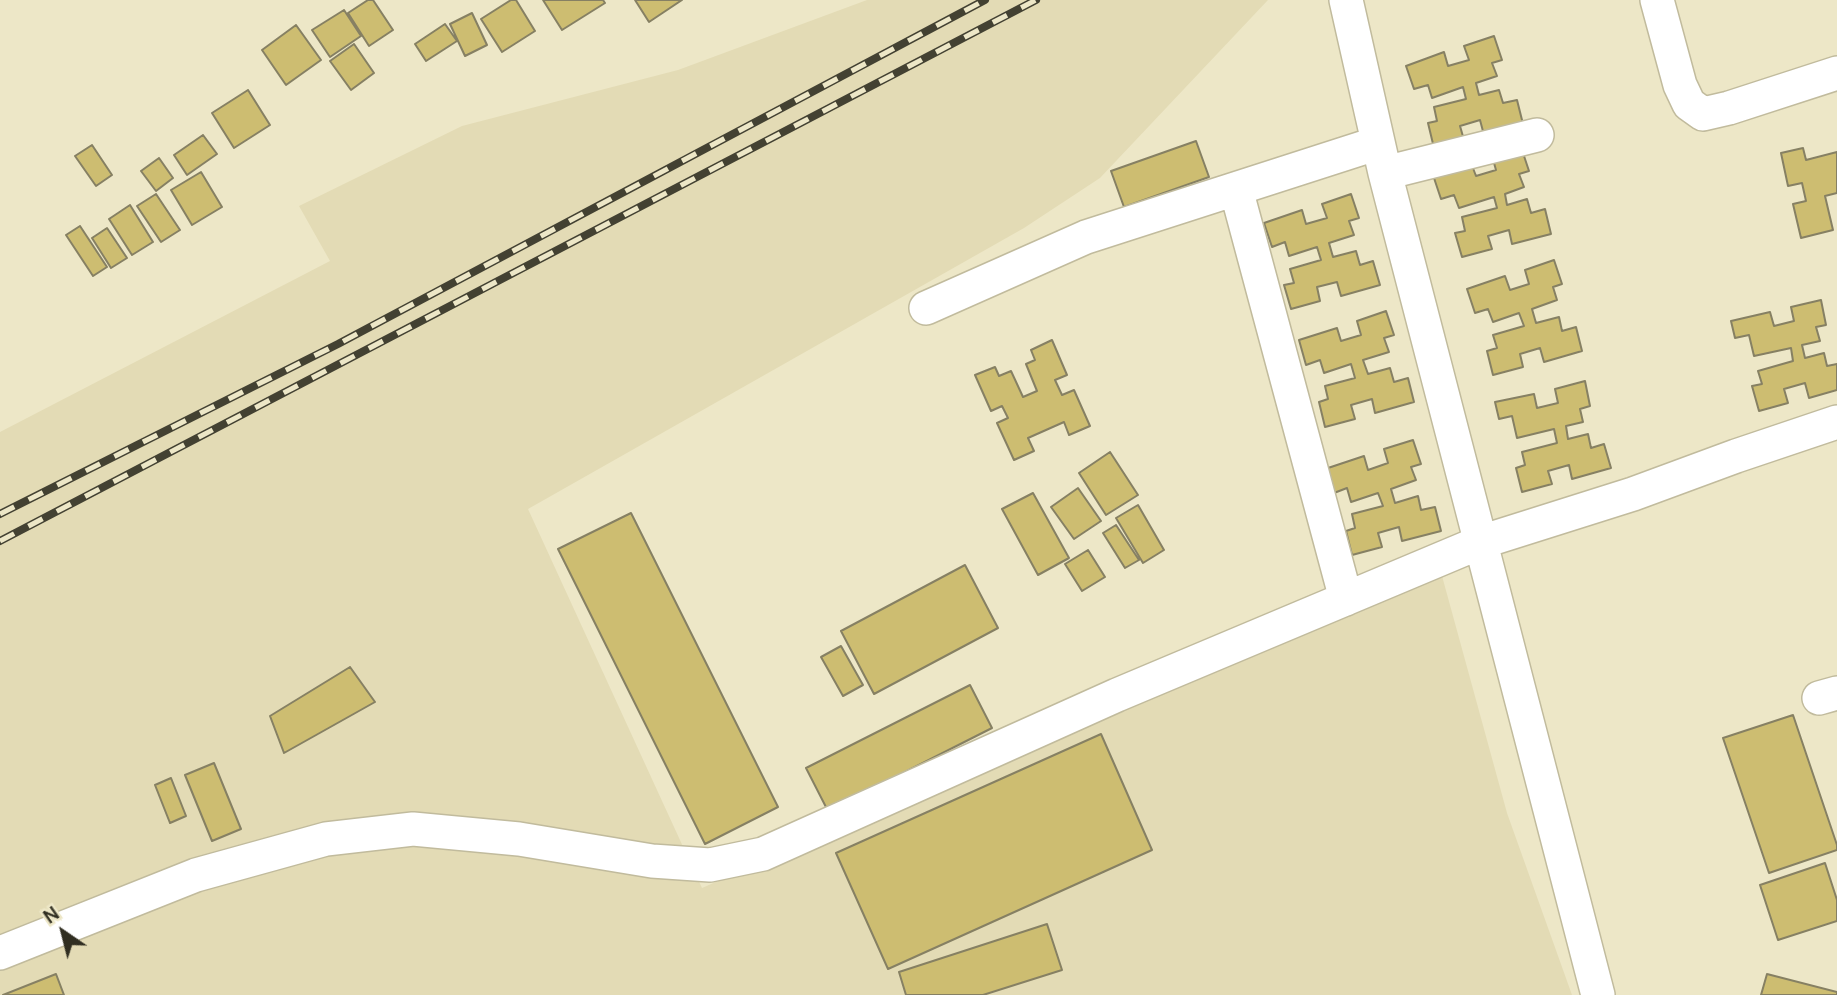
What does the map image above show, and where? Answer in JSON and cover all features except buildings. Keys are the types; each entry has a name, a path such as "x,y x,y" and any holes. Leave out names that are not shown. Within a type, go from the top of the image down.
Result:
{"street":[{"path":"1346,0 1382,158 1598,995"},
{"path":"1657,0 1680,85 1689,104 1703,114 1837,73"},
{"path":"926,308 1087,237 1236,189 1382,158 1537,135"},
{"path":"1236,189 1346,599"},
{"path":"0,953 196,875 326,839 413,829 519,839 652,861 710,865 763,854 1104,701 1481,542 1633,494 1837,422"}],"shaded area":[{"path":"867,0 1268,0 1100,178 1024,228 528,509 702,888 1439,565 1507,813 1572,995 0,995 0,432 330,261 299,206 462,126 678,70"}],"railway":[{"path":"0,514 338,344 985,0"},
{"path":"0,541 1036,0"}]}
